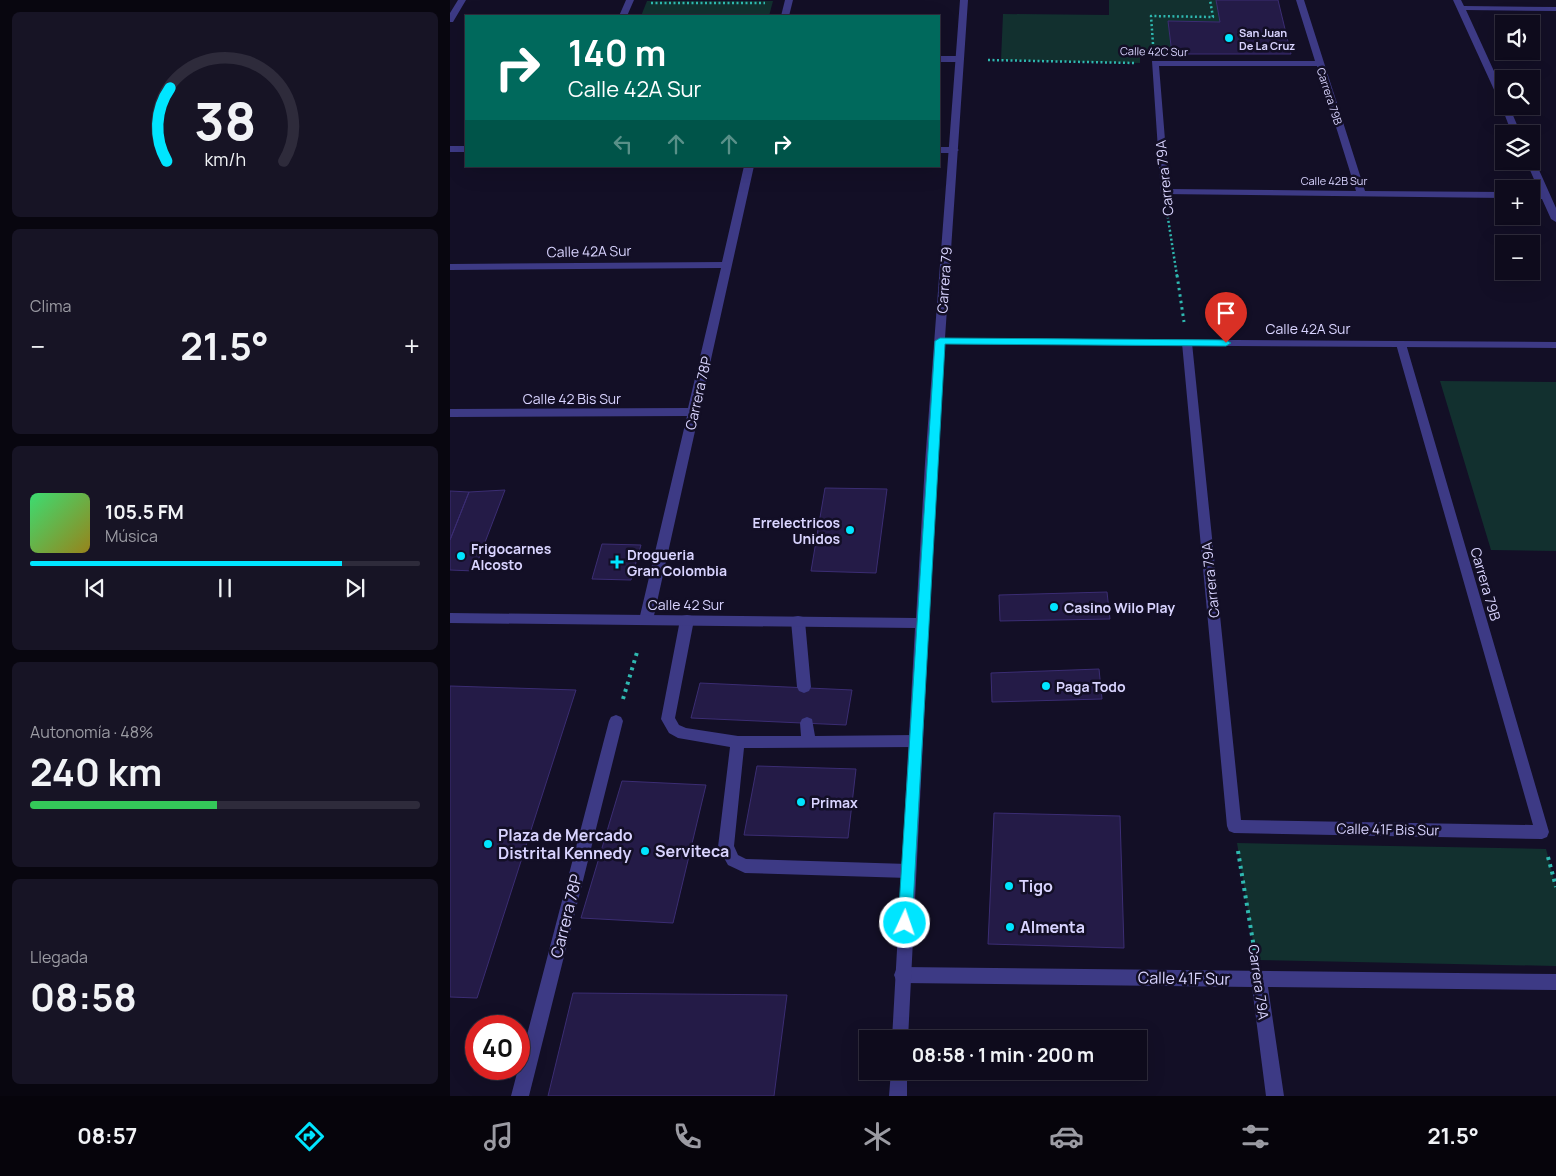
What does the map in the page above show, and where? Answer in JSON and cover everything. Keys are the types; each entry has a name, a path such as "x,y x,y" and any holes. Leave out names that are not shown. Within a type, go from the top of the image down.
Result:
{"street":[{"path":"450,20 462,0"},
{"name":"Carrera 79","path":"900,1030 922,623 964,0"},
{"name":"Carrera 79B","path":"1300,0 1361,193"},
{"path":"623,15 629,1"},
{"path":"784,15 789,2"},
{"path":"1495,85 1459,4 1556,8"},
{"path":"940,59 960,59"},
{"name":"Calle 42C Sur","path":"1155,63 1320,64"},
{"name":"Carrera 79A","path":"1155,63 1164,192"},
{"path":"450,149 465,149"},
{"path":"940,150 954,150"},
{"name":"Carrera 78P","path":"646,620 749,167"},
{"path":"1534,170 1556,219"},
{"name":"Calle 42B Sur","path":"1164,192 1495,195"},
{"path":"1540,196 1546,196"},
{"name":"Calle 42A Sur","path":"450,267 728,265"},
{"name":"Calle 42A Sur","path":"940,341 1556,345"},
{"name":"Carrera 79A","path":"1187,343 1234,826"},
{"name":"Carrera 79B","path":"1401,344 1542,832"},
{"name":"Calle 42 Bis Sur","path":"450,413 693,412"},
{"name":"Calle 42 Sur","path":"450,618 922,623"},
{"path":"687,620 668,719 674,729 683,734 738,742 915,741"},
{"path":"798,621 804,687"},
{"name":"Carrera 78P","path":"520,1096 616,721"},
{"path":"807,724 809,742"},
{"path":"738,742 726,847 733,860 745,866 908,871"},
{"name":"Calle 41F Bis Sur","path":"1234,826 1542,832"},
{"name":"Calle 41F Sur","path":"902,975 1556,982"},
{"name":"Carrera 79A","path":"1259,979 1275,1096"},
{"path":"898,1096 899,1080"}],"path":[{"path":"1155,63 1151,16 1213,17 1210,0"},
{"path":"629,1 789,2"},
{"name":"Calle 42C Sur","path":"988,60 1155,63"},
{"name":"Carrera 79A","path":"1164,192 1187,343"},
{"path":"616,721 638,649"},
{"name":"Carrera 79A","path":"1234,826 1259,979"},
{"path":"1542,832 1556,888"}],"green space":[{"path":"1109,0 1216,0 1220,22 1168,21 1172,54 1140,54 1140,63 1001,60 1003,14 1109,15"},
{"path":"647,1 773,1 769,15 641,15"},
{"path":"1440,381 1556,382 1556,551 1491,550"},
{"path":"1237,843 1546,849 1556,887 1556,966 1256,960"}],"building":[{"name":"San Juan De La Cruz","path":"1216,0 1278,0 1291,54 1172,54 1168,21 1220,22"},
{"name":"Errelectricos Unidos","path":"825,488 887,489 876,573 811,571"},
{"path":"505,490 474,571 450,570 450,540 469,492"},
{"path":"450,491 469,492 450,540"},
{"name":"Drogueria Gran Colombia","path":"602,544 641,545 631,580 592,579"},
{"name":"Casino Wilo Play","path":"1107,592 1110,619 1000,621 999,595"},
{"name":"Paga Todo","path":"1099,669 1102,699 992,702 991,673"},
{"path":"700,683 852,690 846,725 691,718"},
{"name":"Plaza de Mercado Distrital Kennedy","path":"450,686 576,690 477,998 450,997"},
{"name":"Primax","path":"757,766 856,769 848,838 744,835"},
{"name":"Serviteca","path":"622,781 706,785 673,923 581,918"},
{"path":"994,813 1120,816 1124,948 988,944"},
{"path":"573,993 787,995 774,1096 548,1096"}],"place":[{"name":"San Juan De La Cruz","path":"1229,38"},
{"name":"Errelectricos Unidos","path":"850,530"},
{"name":"Frigocarnes Alcosto","path":"461,556"},
{"name":"Drogueria Gran Colombia","path":"617,562"},
{"name":"Casino Wilo Play","path":"1054,607"},
{"name":"Paga Todo","path":"1046,686"},
{"name":"Primax","path":"801,802"},
{"name":"Plaza de Mercado Distrital Kennedy","path":"488,844"},
{"name":"Serviteca","path":"645,851"},
{"name":"Tigo","path":"1009,886"},
{"name":"Almenta","path":"1010,927"}],"route":[{"path":"905,923 931,463 940,341 1226,343"}]}
